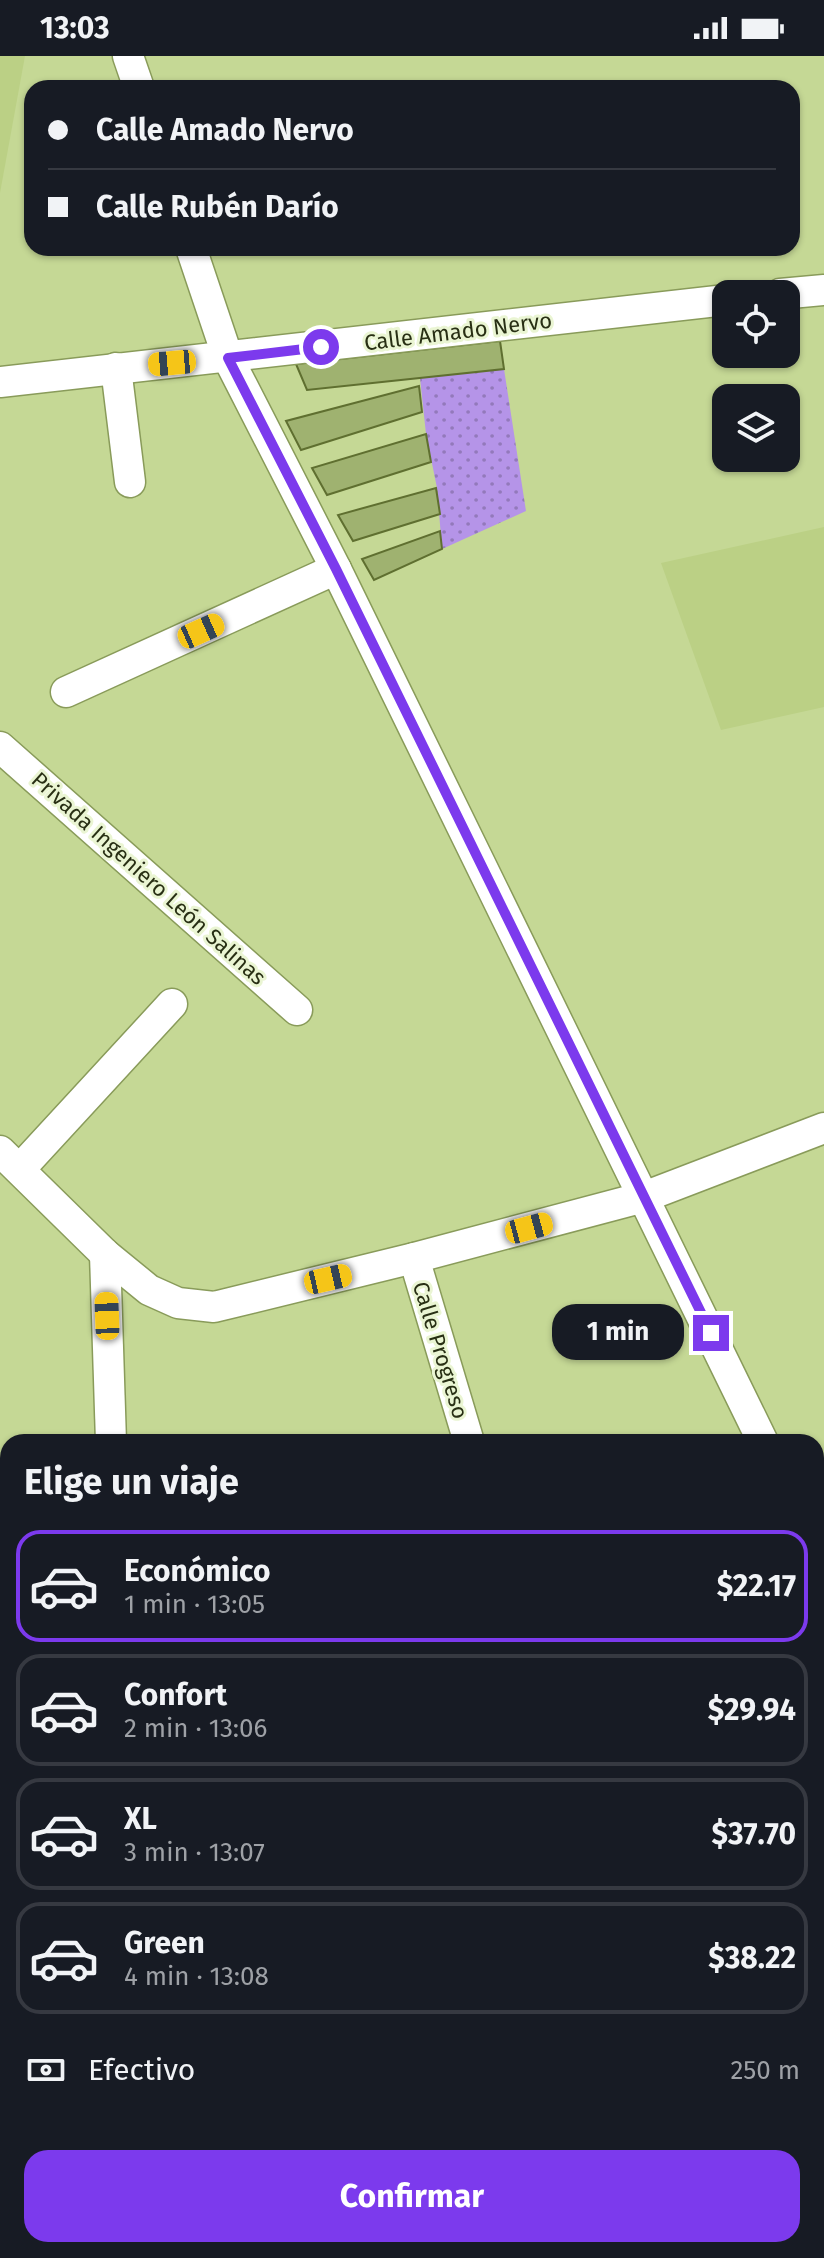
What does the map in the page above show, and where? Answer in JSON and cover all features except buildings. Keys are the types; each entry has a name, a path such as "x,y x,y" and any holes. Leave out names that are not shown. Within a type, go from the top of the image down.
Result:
{"street":[{"path":"128,56 136,80"},
{"path":"194,256 228,358 336,569 759,1434"},
{"path":"800,292 824,290"},
{"name":"Calle Amado Nervo","path":"0,382 712,302"},
{"path":"116,368 130,482"},
{"path":"66,692 336,569"},
{"name":"Privada Ingeniero León Salinas","path":"0,747 297,1010"},
{"path":"172,1004 10,1160 105,1254 149,1290 178,1303 214,1307 644,1197 824,1128"},
{"path":"105,1254 111,1434"},
{"name":"Calle Progreso","path":"414,1258 467,1434"}],"shaded area":[{"path":"0,56 25,56 0,193"},
{"path":"504,369 526,511 442,549 437,488 426,434 420,378"},
{"path":"824,527 824,707 721,730 661,563"}],"route":[{"path":"321,347 228,358 336,569 711,1333"}]}
